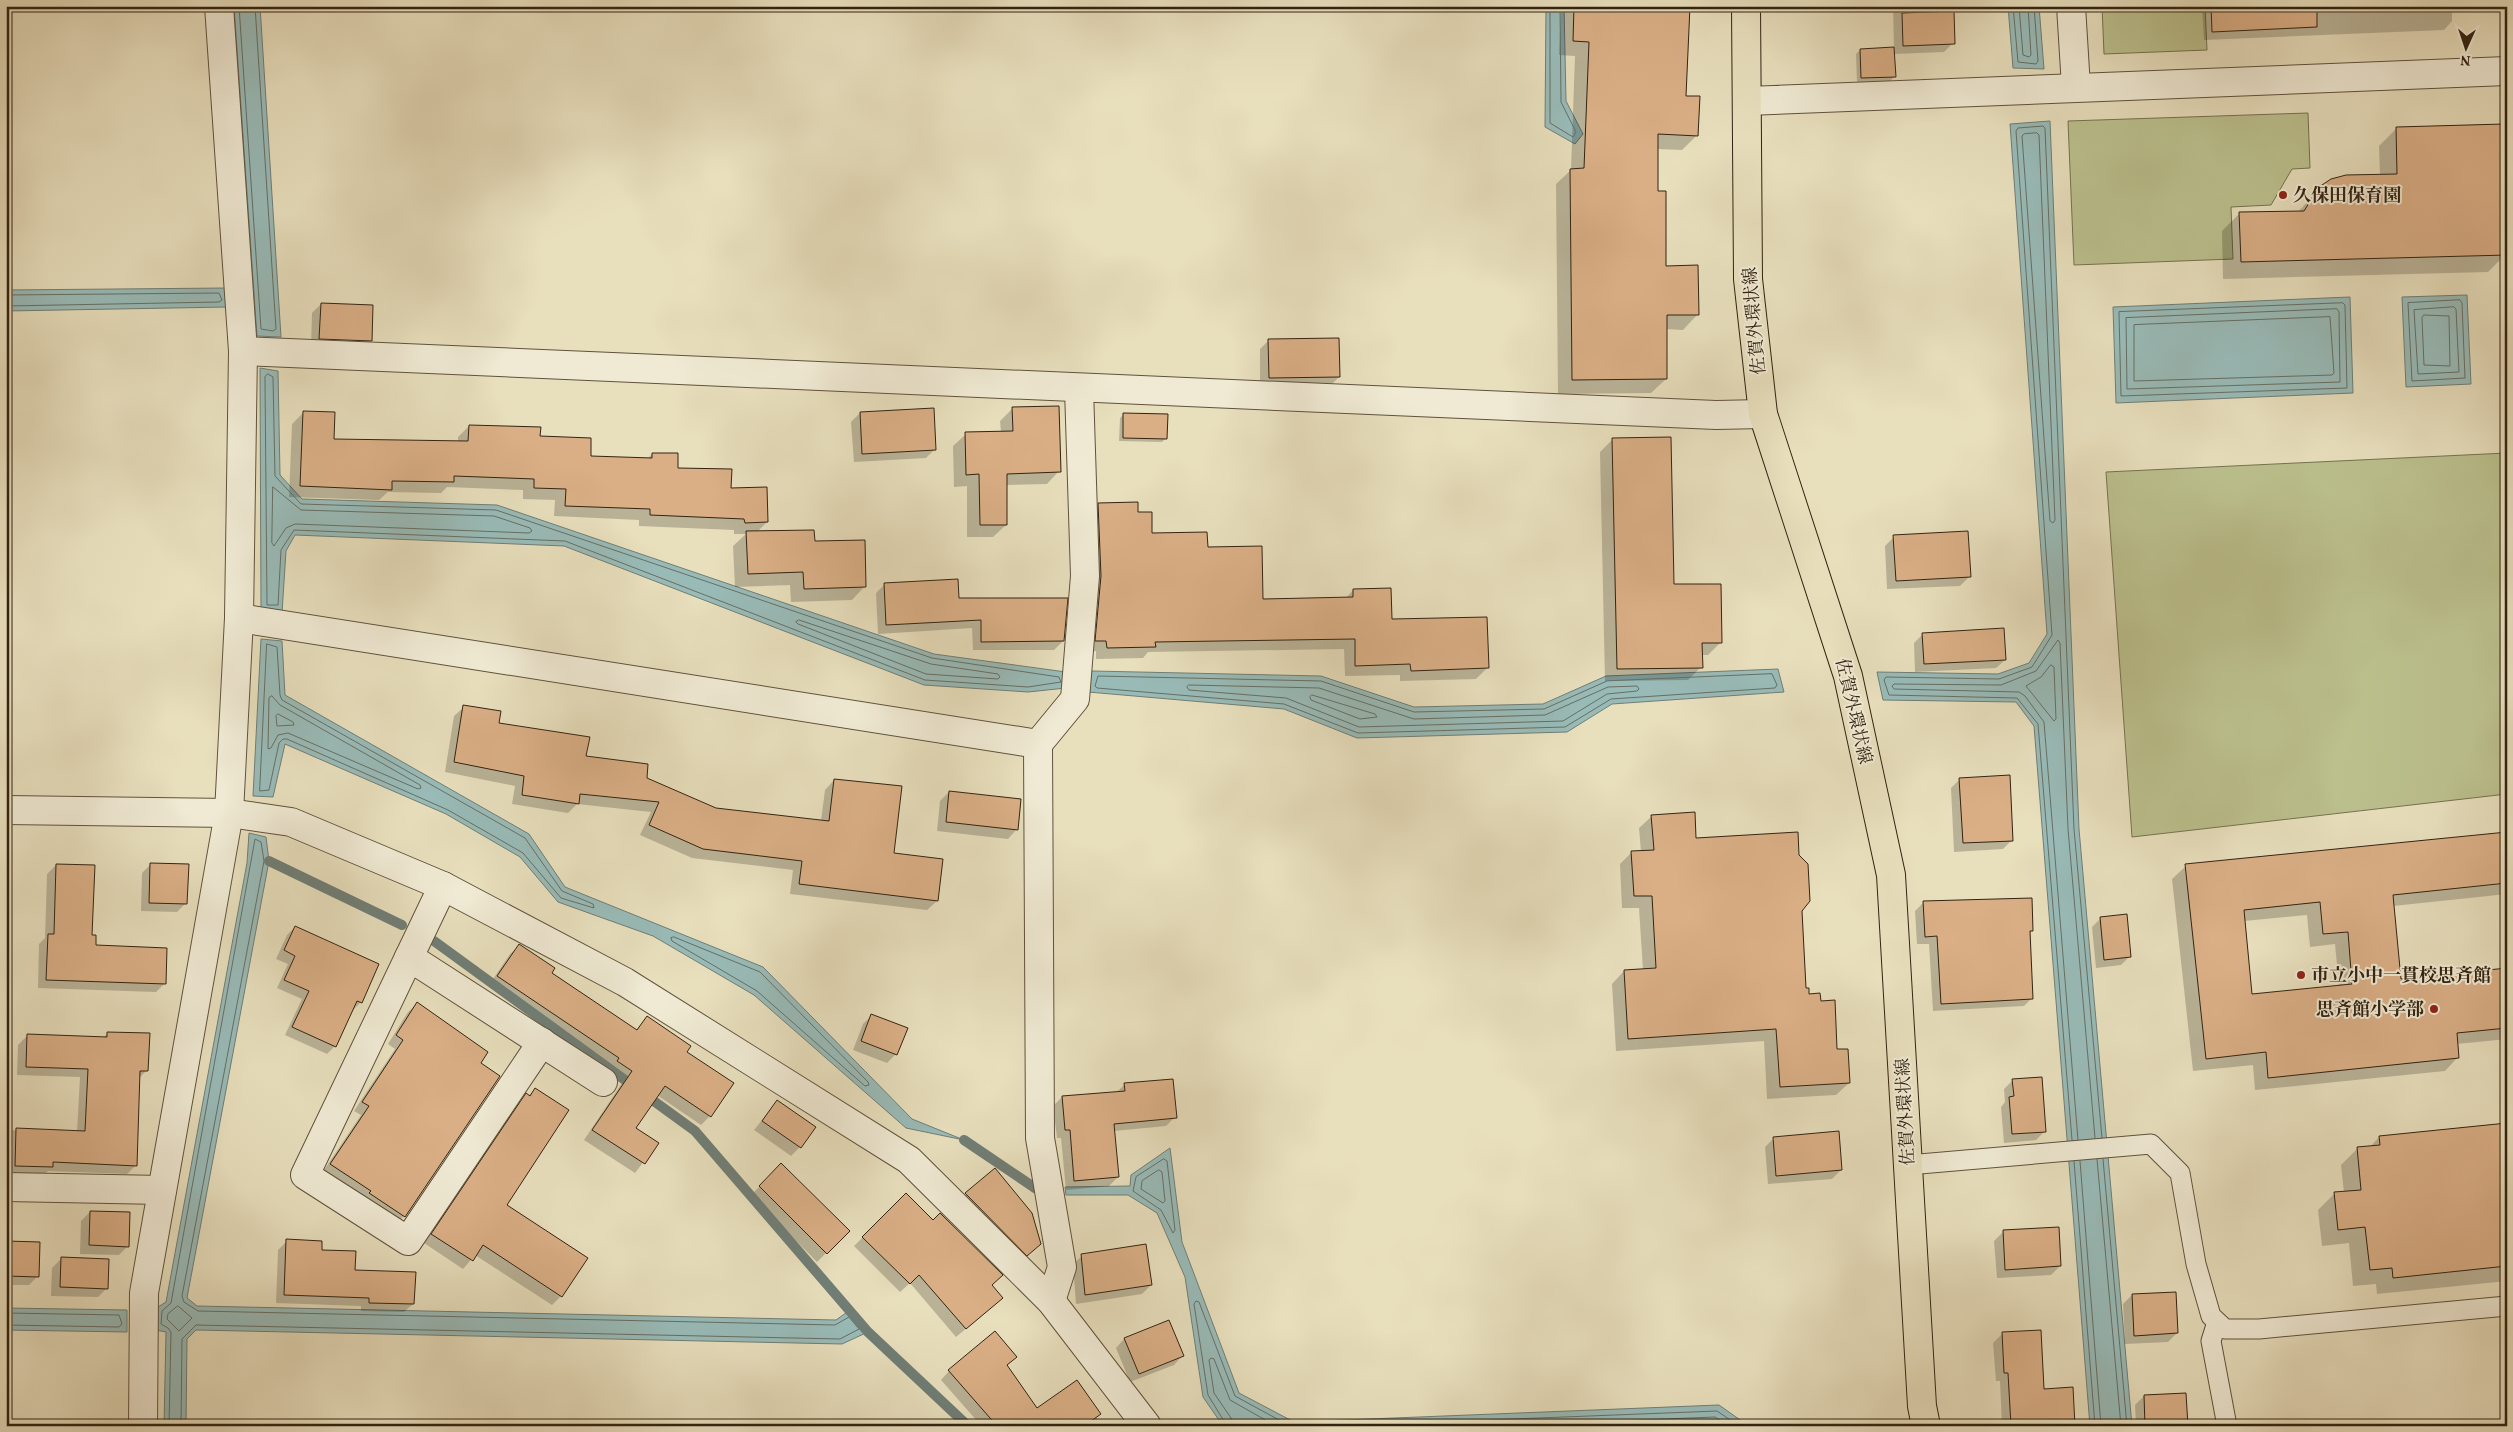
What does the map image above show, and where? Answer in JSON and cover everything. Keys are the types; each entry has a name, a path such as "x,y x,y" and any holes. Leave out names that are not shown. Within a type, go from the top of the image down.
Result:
{"main road":[{"name":"佐賀外環状線","path":"1746,6 1748,279 1763,414 1848,676 1891,875 1922,1406 1926,1426"}],"street":[{"path":"143,1426 144,1293 229,813 239,618 243,351 219,6"},
{"path":"2071,6 2076,87"},
{"path":"1747,101 2507,71"},
{"path":"243,351 1079,389 1716,415 1763,414"},
{"path":"1051,1301 1062,1267 1040,1138 1038,744 1075,699 1085,576 1079,389"},
{"path":"239,618 1038,744"},
{"path":"6,810 229,813 291,822 443,886 625,982 909,1160 1051,1301 1147,1426"},
{"path":"443,886 305,1176 408,1241 542,1042"},
{"path":"409,957 603,1082"},
{"path":"6,1187 162,1190"}],"lane":[{"path":"1908,1165 2150,1144 2180,1173 2196,1264 2211,1316 2225,1329 2259,1329 2507,1306"},
{"path":"2217,1322 2211,1341 2227,1426"}],"green space":[{"path":"2102,6 2205,6 2207,50 2104,54"},
{"path":"2308,113 2310,168 2292,169 2271,205 2231,207 2233,259 2074,265 2068,121"},
{"path":"2507,453 2507,794 2132,837 2106,472"}],"water":[{"path":"234,6 260,6 281,337 257,336"},
{"path":"1546,6 1564,6 1566,101 1583,134 1575,144 1545,127"},
{"path":"2008,6 2039,6 2044,69 2013,68"},
{"path":"2050,121 2079,829 2132,1426 2090,1426 2034,726 2016,702 1883,700 1877,672 1998,674 2029,663 2047,634 2010,124"},
{"path":"226,288 227,307 6,311 6,290"},
{"path":"2467,295 2471,384 2406,387 2402,297"},
{"path":"2350,297 2353,393 2116,403 2113,307"},
{"path":"260,368 278,371 280,475 302,499 497,505 934,654 1066,672 1066,688 1028,692 924,685 564,546 295,535 286,551 282,613 261,609"},
{"path":"261,639 282,641 285,695 529,834 565,887 763,967 912,1119 964,1140 906,1128 754,995 653,936 558,902 520,857 446,814 285,744 273,797 253,796"},
{"path":"1778,669 1784,692 1612,704 1567,732 1357,738 1284,709 1088,692 1092,671 1321,676 1414,707 1543,704 1606,676"},
{"path":"249,833 266,837 269,861 187,1298 197,1306 836,1320 850,1310 868,1332 842,1344 196,1330 187,1339 186,1426 164,1426 166,1332 155,1330 158,1307 166,1302 247,863"},
{"path":"1170,1148 1182,1242 1239,1393 1294,1422 1719,1405 1743,1422 1745,1426 1223,1426 1203,1397 1185,1277 1157,1213 1128,1195 1066,1195 1065,1187 1130,1186 1131,1175"},
{"path":"6,1308 127,1310 127,1332 6,1330"}],"building":[{"path":"1574,6 1690,6 1686,96 1700,96 1698,136 1658,134 1658,191 1666,191 1666,266 1698,265 1699,315 1667,315 1667,379 1572,380 1570,169 1584,168 1589,42 1573,41"},
{"path":"2211,6 2317,6 2317,27 2212,32"},
{"path":"1954,11 1955,44 1903,46 1902,13"},
{"path":"1894,47 1896,77 1861,78 1860,49"},
{"path":"2504,124 2507,255 2241,262 2239,212 2304,211 2319,187 2331,179 2346,175 2397,174 2396,127"},
{"path":"321,303 373,305 372,341 319,339"},
{"path":"1339,338 1340,377 1269,378 1268,339"},
{"path":"1059,406 1061,472 1007,474 1007,525 980,525 979,474 966,475 965,432 1013,431 1012,407"},
{"path":"934,408 936,450 862,454 860,412"},
{"path":"303,411 335,412 334,439 468,441 469,425 541,427 540,436 591,438 591,456 652,458 652,453 678,453 678,468 732,469 731,488 767,487 768,522 745,523 744,519 650,515 650,509 565,506 566,489 534,488 534,479 454,476 454,482 392,481 392,490 300,486"},
{"path":"1123,413 1168,414 1167,439 1123,438"},
{"path":"1671,437 1674,584 1721,584 1722,643 1702,643 1703,668 1617,669 1612,438"},
{"path":"1138,502 1138,512 1152,512 1152,533 1207,532 1208,547 1262,546 1263,599 1353,597 1353,589 1391,588 1392,619 1487,617 1489,668 1411,671 1410,664 1355,666 1355,639 1155,642 1156,647 1107,648 1106,641 1095,641 1101,576 1098,503"},
{"path":"814,530 815,541 865,540 866,587 804,589 803,572 748,574 746,531"},
{"path":"1968,531 1971,577 1896,581 1893,535"},
{"path":"958,579 959,598 1068,598 1064,641 981,642 981,620 886,625 884,583"},
{"path":"2004,628 2006,660 1924,664 1922,633"},
{"path":"463,705 501,711 499,723 590,737 586,756 648,764 647,778 716,808 829,821 834,779 902,786 894,853 943,859 938,901 799,884 802,861 703,849 649,825 659,802 580,794 579,804 522,795 524,776 454,762"},
{"path":"2010,775 2013,841 1963,843 1959,778"},
{"path":"949,791 1021,799 1018,830 946,822"},
{"path":"1695,812 1696,838 1798,832 1799,855 1808,864 1810,901 1802,911 1806,988 1809,988 1809,994 1820,993 1821,1001 1835,1000 1837,1049 1848,1049 1850,1083 1780,1087 1776,1029 1628,1039 1624,970 1656,968 1652,896 1634,896 1631,851 1654,850 1651,815"},
{"path":"2507,832 2507,883 2393,895 2401,979 2507,968 2507,1028 2457,1033 2459,1058 2268,1078 2266,1052 2206,1059 2185,864","holes":["2320,902 2323,934 2348,932 2352,984 2252,994 2244,910"]},
{"path":"150,863 189,864 187,904 149,903"},
{"path":"56,864 95,865 92,935 96,935 96,945 167,948 166,984 46,980 48,934 54,934"},
{"path":"2032,898 2033,931 2030,931 2033,999 1941,1004 1937,936 1925,937 1923,901"},
{"path":"2127,914 2131,957 2104,960 2100,917"},
{"path":"295,926 379,964 362,1003 357,1001 336,1047 292,1027 309,991 284,980 295,956 284,950"},
{"path":"519,944 555,968 552,973 637,1030 647,1016 691,1046 687,1052 734,1083 711,1117 665,1086 636,1128 659,1143 645,1164 592,1130 632,1071 617,1061 619,1058 497,976"},
{"path":"417,1002 488,1052 481,1063 500,1076 405,1217 369,1193 371,1191 330,1164 369,1106 362,1102 403,1040 396,1035"},
{"path":"871,1014 908,1028 897,1055 861,1041"},
{"path":"107,1032 150,1033 148,1071 140,1071 137,1166 53,1162 53,1167 15,1166 16,1128 85,1131 88,1069 26,1067 27,1034 107,1037"},
{"path":"2042,1077 2046,1132 2012,1134 2009,1097 2014,1096 2012,1079"},
{"path":"1173,1079 1177,1118 1114,1124 1119,1177 1074,1181 1070,1130 1065,1130 1062,1096 1125,1091 1124,1083"},
{"path":"535,1088 569,1110 507,1205 588,1258 562,1297 483,1245 473,1261 431,1234 526,1093 530,1096"},
{"path":"777,1100 816,1127 801,1148 762,1121"},
{"path":"2507,1123 2507,1266 2393,1278 2392,1268 2370,1270 2365,1227 2338,1230 2334,1192 2361,1190 2357,1147 2380,1145 2379,1136"},
{"path":"1839,1131 1842,1170 1776,1176 1773,1137"},
{"path":"781,1163 850,1231 827,1254 759,1186"},
{"path":"995,1168 1032,1213 1041,1244 1027,1256 965,1193"},
{"path":"906,1193 933,1220 940,1213 1003,1275 992,1285 1003,1298 966,1329 919,1275 910,1284 862,1237"},
{"path":"90,1211 130,1212 129,1247 89,1245"},
{"path":"2059,1227 2061,1266 2005,1270 2003,1230"},
{"path":"286,1239 322,1241 322,1250 356,1251 355,1270 416,1272 414,1304 369,1303 369,1298 284,1295"},
{"path":"6,1241 40,1242 39,1277 6,1276"},
{"path":"1146,1244 1152,1285 1085,1295 1081,1254"},
{"path":"61,1257 109,1259 108,1289 60,1287"},
{"path":"2176,1292 2178,1333 2134,1336 2132,1294"},
{"path":"1169,1320 1184,1356 1139,1374 1124,1338"},
{"path":"2041,1330 2044,1389 2073,1387 2075,1426 2011,1426 2008,1373 2004,1373 2002,1332"},
{"path":"995,1331 1017,1357 1007,1365 1037,1408 1077,1380 1101,1414 1084,1426 997,1426 948,1370"},
{"path":"2186,1393 2188,1426 2145,1426 2144,1395"}],"waterway":[{"path":"269,861 402,925"},
{"path":"434,941 695,1131 868,1332 968,1426"},
{"path":"964,1140 1035,1188"}],"place":[{"name":"久保田保育園","path":"2283,195"},
{"name":"市立小中一貫校思斉館","path":"2301,975"},
{"name":"思斉館小学部","path":"2434,1009"}]}
